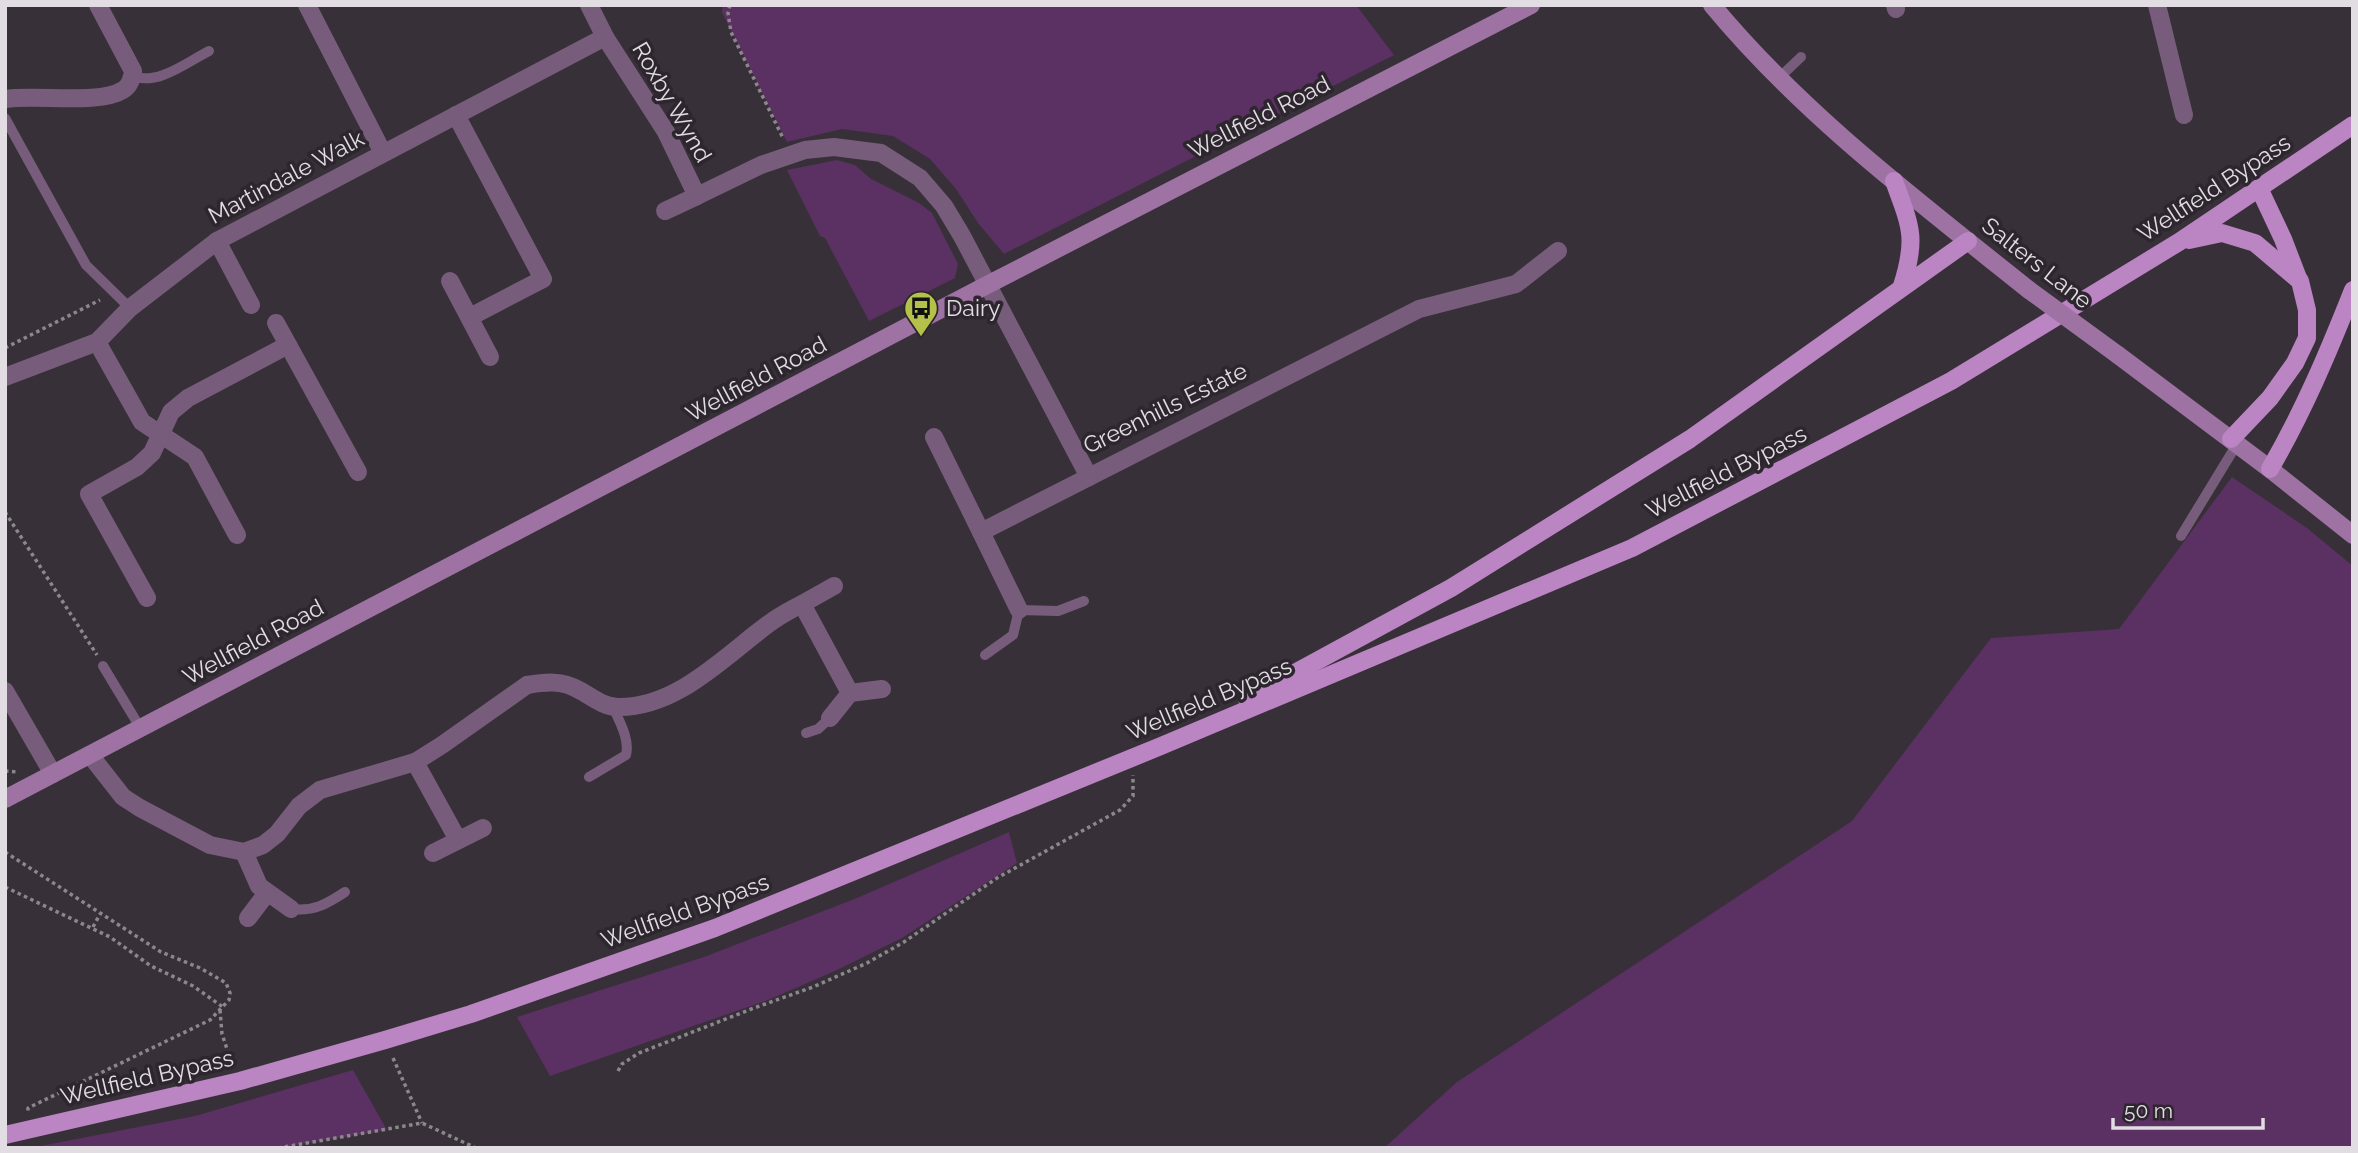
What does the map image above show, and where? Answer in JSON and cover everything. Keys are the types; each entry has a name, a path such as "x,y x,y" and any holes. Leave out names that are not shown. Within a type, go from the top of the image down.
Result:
{"main road":[{"name":"Wellfield Bypass","path":"5,1135 240,1081 385,1040 471,1014 715,928 1130,759 1632,548 1951,382 2179,242 2353,125"},
{"path":"1894,181 1911,227 1910,259 1902,286"},
{"path":"2234,442 2295,363 2307,338 2307,310 2300,281 2259,188"},
{"path":"2179,242 2222,233 2255,243 2300,281"},
{"path":"1161,746 1451,588 1690,439 1968,240"},
{"path":"2270,469 2317,379 2353,290"}],"street":[{"path":"5,99 36,96 79,98 120,92 127,87 132,71 98,5"},
{"path":"307,5 383,153"},
{"name":"Roxby Wynd","path":"589,5 605,37 666,132 697,196 761,165 805,150 834,147 881,153 920,178 944,206 987,285"},
{"name":"Wellfield Road","path":"5,799 987,285 1531,5"},
{"name":"Salters Lane","path":"1712,5 1779,78 1894,181 2029,289 2270,469 2353,535"},
{"path":"2157,5 2184,115"},
{"name":"Martindale Walk","path":"5,377 97,342 130,308 218,241 605,37"},
{"path":"456,115 543,279 470,317"},
{"path":"665,211 697,196"},
{"path":"218,241 251,305"},
{"name":"Greenhills Estate","path":"987,285 1089,477 1419,309 1516,285 1558,251"},
{"path":"450,281 491,357"},
{"path":"276,323 358,472"},
{"path":"97,342 142,422 195,457 237,535"},
{"path":"147,598 89,494 137,467 152,453 171,412 188,398 288,345"},
{"path":"933,437 1019,610"},
{"path":"981,532 1089,477"},
{"path":"90,755 116,790 140,808 210,845 244,852 263,845 299,806 320,790 415,762 527,685 559,682 577,688 613,707 636,707 660,699 685,686 776,619 834,586"},
{"path":"802,604 850,693"},
{"path":"830,718 850,693 881,689"},
{"path":"5,691 53,774"},
{"path":"415,762 458,840"},
{"path":"433,853 482,828"},
{"path":"244,852 252,873 267,893 292,909"},
{"path":"248,918 267,893"}],"lane":[{"path":"132,76 144,79 158,77 209,51"},
{"path":"1779,78 1801,57"},
{"path":"5,118 86,265 130,308"},
{"path":"2181,536 2234,442"},
{"path":"985,655 1013,635 1019,610 1058,611 1084,601"},
{"path":"103,666 141,729"},
{"path":"589,777 626,754 628,748 613,707"},
{"path":"806,733 818,729 830,718"},
{"path":"292,909 304,911 316,908 345,892"}],"path":[{"path":"730,5 728,13 731,32 792,155"},
{"path":"5,512 103,666"},
{"path":"618,1071 622,1064 639,1054 754,1008 813,988 904,942 997,878 1120,810 1133,796 1134,782 1130,759"},
{"path":"5,852 161,952 200,968 226,984 230,993 229,1000 210,1020 27,1108 30,1130"},
{"path":"5,887 93,927 151,966 193,986 222,1008"},
{"path":"93,927 100,914"},
{"path":"222,1008 222,1034 240,1081"},
{"path":"385,1040 422,1123"},
{"path":"278,1148 422,1123 476,1148"}],"shaded area":[{"path":"723,5 1356,5 1394,55 1004,254 930,159 893,136 842,129 787,142 722,12"},
{"path":"837,160 855,165 871,179 919,203 932,213 958,264 955,278 869,321 825,238 820,236 787,170"},
{"path":"2232,477 2307,528 2353,566 2353,1148 1384,1148 1457,1082 1852,821 1991,638 2119,629"},
{"path":"1009,832 1017,863 902,938 768,1000 550,1076 517,1017 704,957 857,898"},
{"path":"353,1070 387,1130 278,1148 30,1148 195,1116"}],"place":[{"name":"Dairy","path":"921,338"}]}
